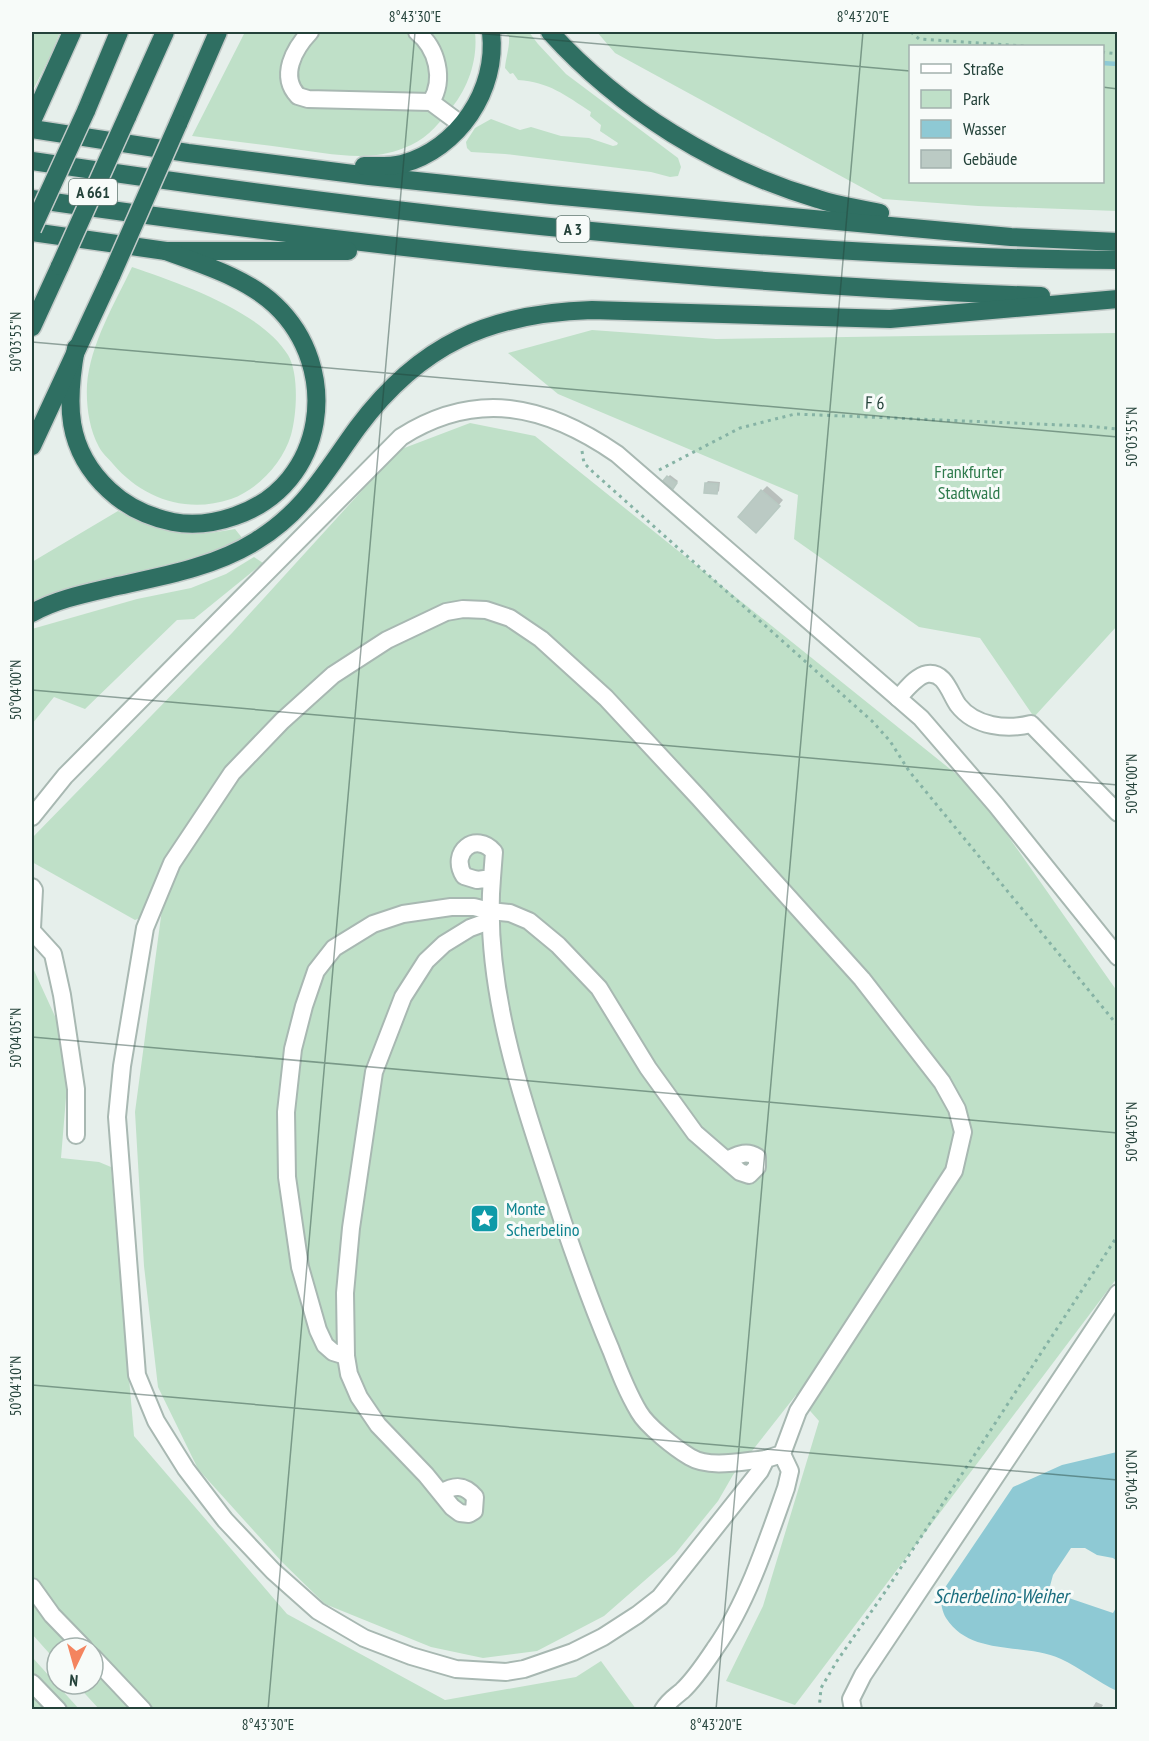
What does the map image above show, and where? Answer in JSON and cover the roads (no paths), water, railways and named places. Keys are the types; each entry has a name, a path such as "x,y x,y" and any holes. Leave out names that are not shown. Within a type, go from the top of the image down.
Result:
{"highway":[{"path":"61,54 67,32"},
{"path":"32,121 72,32"},
{"name":"A 661","path":"32,231 119,32"},
{"name":"A 661","path":"32,327 165,32"},
{"path":"281,165 382,166 399,164 428,154 451,137 473,111 487,81 491,32"},
{"path":"550,32 590,71 627,102 674,134 724,163 817,199 943,230"},
{"path":"32,446 218,36"},
{"path":"32,129 281,165 551,195 1011,237 1118,242"},
{"name":"A 3","path":"32,161 218,188 529,225 797,248 987,258 1118,260"},
{"name":"A 3","path":"32,199 212,225 422,250 657,274 899,291 1118,299"},
{"path":"32,231 166,251 422,250"},
{"path":"76,348 71,377 70,408 75,441 92,472 114,495 145,514 184,524 205,524 245,513 277,492 297,468 310,444 314,428 317,411 317,385 314,367 306,346 288,319 263,295 233,277 166,251"},
{"path":"32,613 40,608 86,593 197,567 255,542 282,523 310,496 359,426 405,374 455,339 504,321 546,313 592,310 890,319 1118,299"}],"lane":[{"path":"310,32 301,41 289,67 289,82 298,96 308,99 431,102 462,125"},
{"path":"417,32 432,48 436,61 438,84 431,102"},
{"path":"32,817 65,776 401,437 439,417 481,408 532,412 587,434 617,454 921,718 996,805 1118,957"},
{"path":"663,1710 669,1700 682,1690 700,1669 735,1615 786,1488 790,1471 782,1454 798,1411 954,1171 963,1132 957,1109 942,1082 862,978 606,698 541,639 510,618 486,610 464,609 446,612 387,640 333,675 282,721 232,773 172,862 146,928 123,1055 117,1117 137,1375 156,1421 186,1469 225,1520 273,1571 318,1611 364,1638 411,1656 456,1669 506,1672 547,1663 603,1637 638,1615 660,1597 760,1471 766,1459"},
{"path":"898,698 916,680 927,674 939,676 949,688 958,706 972,717 998,727 1015,728 1031,724 1118,813"},
{"path":"492,879 489,916 496,993 512,1054 543,1159 586,1290 621,1376 640,1414 691,1458 715,1463 766,1459 782,1454"},
{"path":"32,887 34,890 32,930 53,954 62,995 76,1089 76,1136"},
{"path":"346,1356 333,1352 325,1345 318,1330 300,1267 287,1177 286,1112 292,1049 304,1006 316,971 334,948 373,924 403,914 451,908 474,907 489,916"},
{"path":"441,1492 378,1425 358,1397 346,1356 344,1333 351,1228 374,1072 403,997 426,961 444,944 489,916 510,913 529,921 566,953 599,988 648,1068 695,1133 727,1160"},
{"path":"853,1710 851,1699 863,1675 1118,1293"},
{"path":"32,1587 52,1614 73,1636"},
{"path":"105,1670 143,1710"},
{"path":"32,1683 58,1710"}],"water":[{"name":"Scherbelino-Weiher","path":"1117,1452 1117,1561 1097,1555 1085,1548 1071,1548 1053,1575 1050,1586 1057,1594 1113,1613 1117,1606 1117,1691 1061,1659 1031,1651 983,1644 957,1630 945,1616 940,1595 1013,1487 1062,1465"}],"waterway":[{"path":"1104,63 1118,64"}],"place":[{"name":"Monte Scherbelino","path":"485,1219"}],"park label":[{"name":"Frankfurter Stadtwald","path":"969,482"}]}
